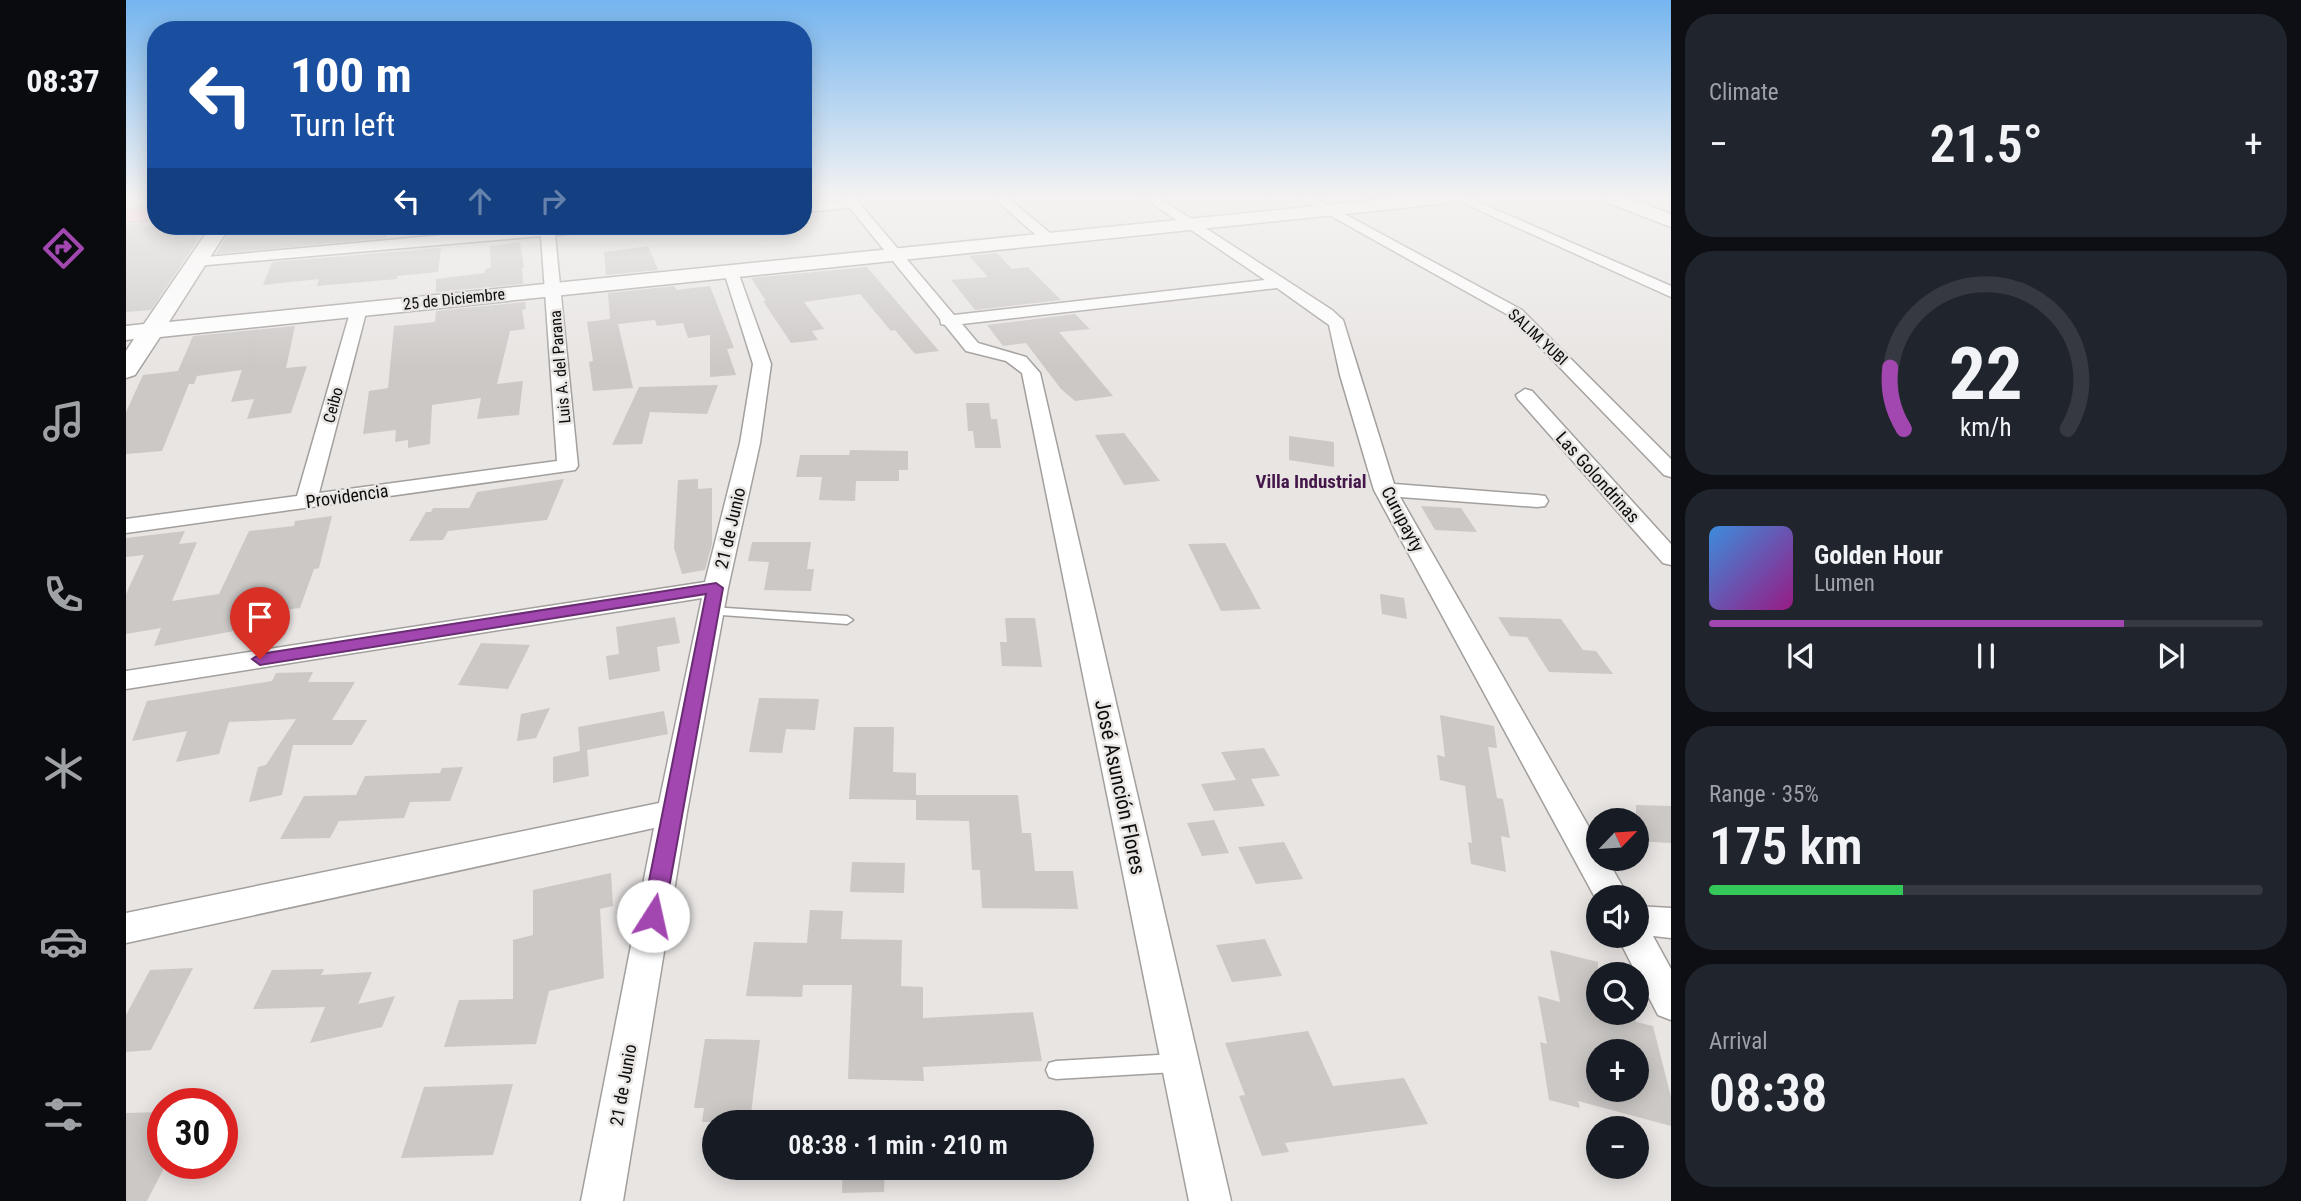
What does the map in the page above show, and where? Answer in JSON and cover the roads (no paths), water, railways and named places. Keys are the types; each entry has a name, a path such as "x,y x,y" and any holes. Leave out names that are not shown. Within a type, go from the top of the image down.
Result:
{"street":[{"path":"126,370 201,254"},
{"path":"196,262 278,254"},
{"name":"Luis A. del Parana","path":"550,254 568,466"},
{"name":"25 de Diciembre","path":"126,333 907,254"},
{"name":"Curupayty","path":"1234,254 1326,313 1337,323 1349,375 1385,490 1605,885"},
{"name":"SALIM YUBI","path":"1407,254 1516,313 1671,471"},
{"path":"1585,254 1671,292"},
{"path":"897,255 947,321 1278,283"},
{"name":"21 de Junio","path":"602,1201 672,812 713,599 750,443 762,364 731,272"},
{"name":"Ceibo","path":"306,502 359,309"},
{"name":"José Asunción Flores","path":"947,321 972,347 982,352 1014,357 1028,366 1031,373 1210,1201"},
{"name":"Las Golondrinas","path":"1525,395 1671,558"},
{"name":"Providencia","path":"126,526 568,466"},
{"path":"1385,490 1537,501"},
{"path":"126,680 713,599"},
{"path":"126,928 672,812"},
{"path":"1649,922 1671,923"},
{"path":"1641,948 1671,1003"}],"lane":[{"path":"713,599 847,620"},
{"path":"1056,1070 1179,1063"}],"district":[{"name":"Villa Industrial","path":"1311,481"}]}
